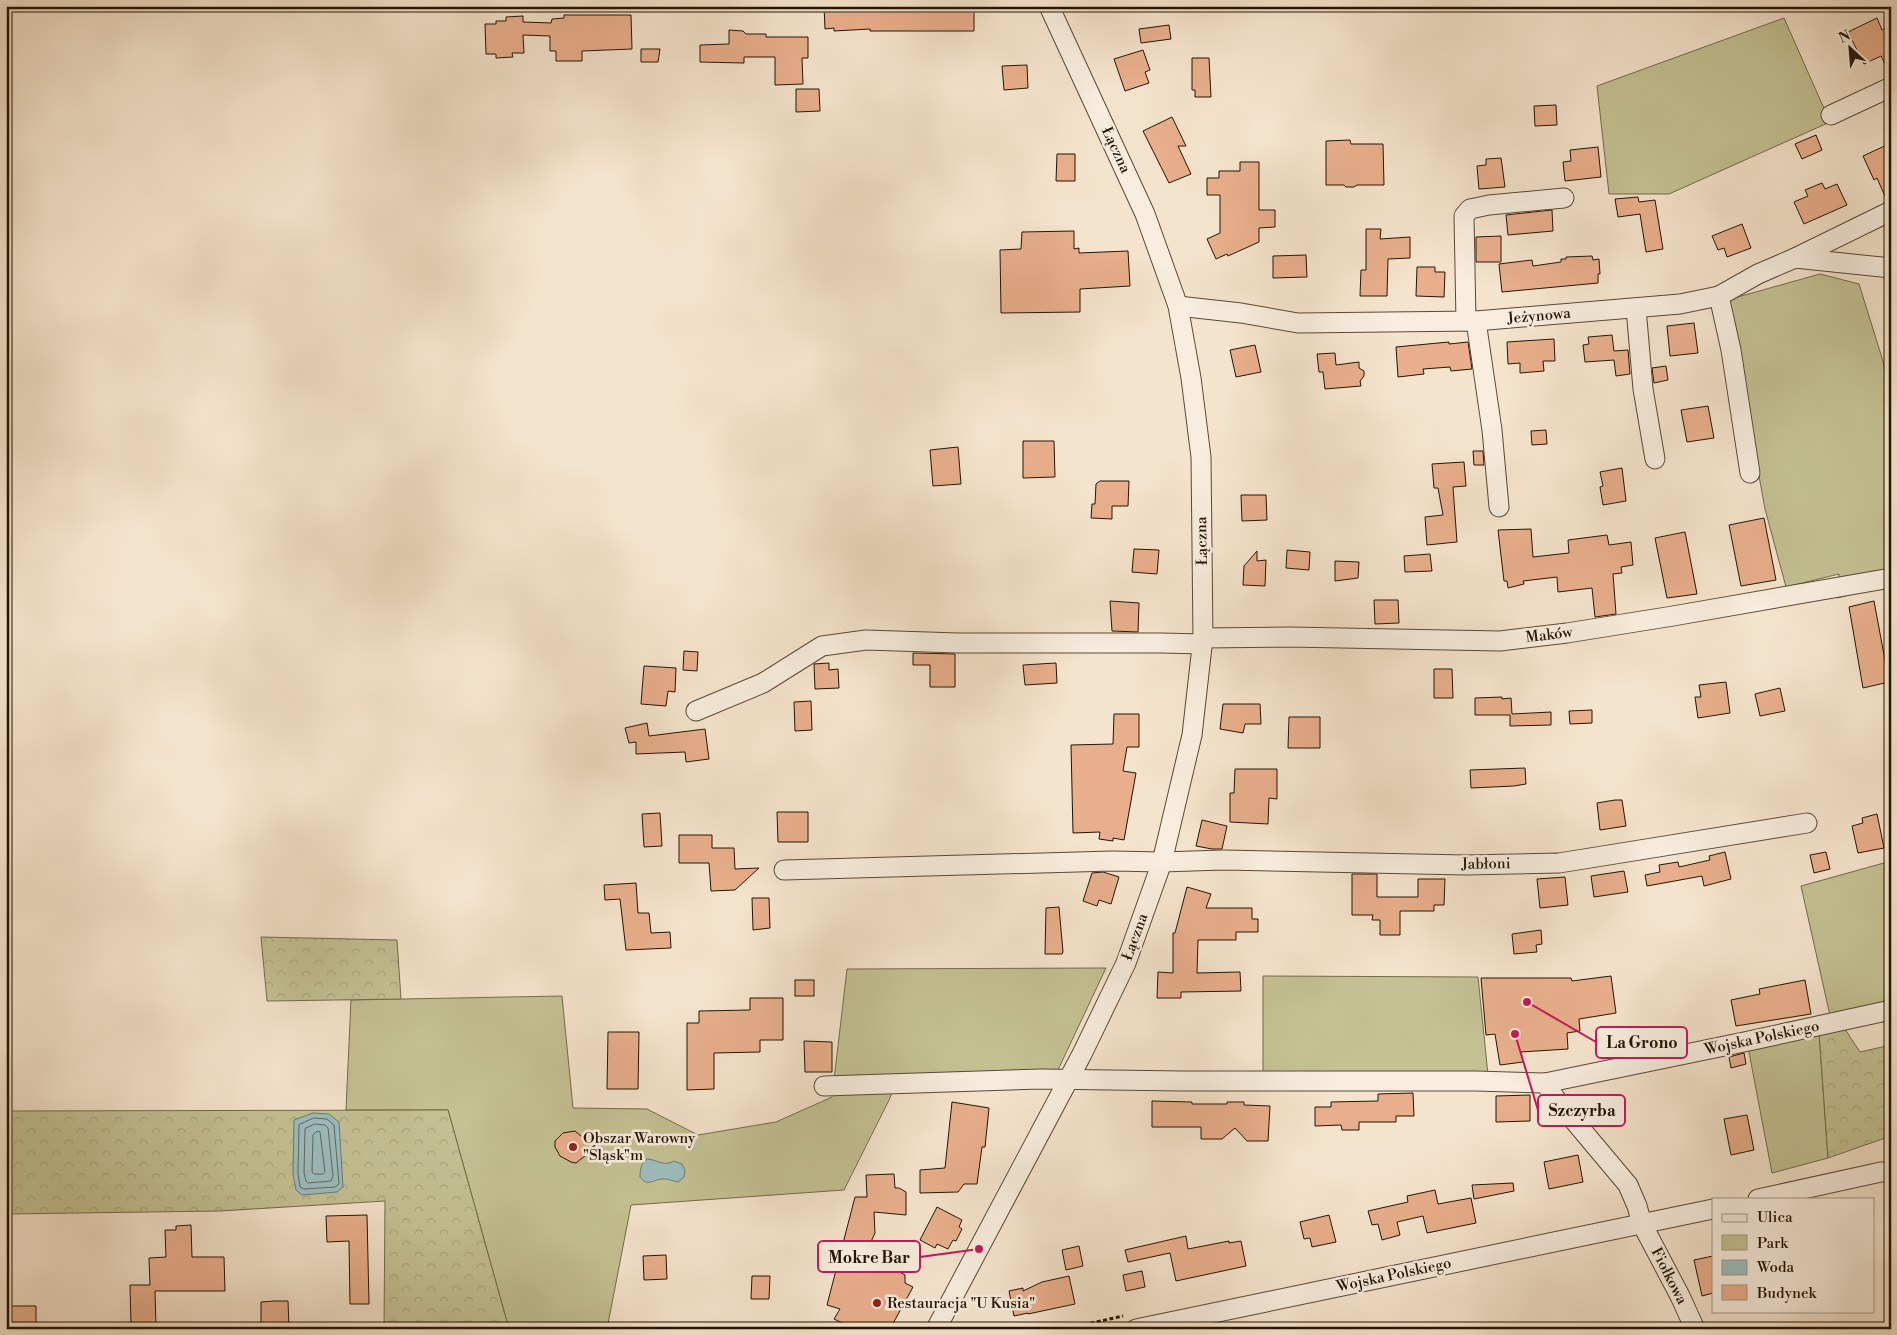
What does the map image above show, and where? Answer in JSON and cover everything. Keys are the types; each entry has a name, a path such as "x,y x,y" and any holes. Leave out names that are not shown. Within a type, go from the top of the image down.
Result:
{"street":[{"name":"Łączna","path":"936,1329 1068,1080 1126,963 1162,862 1192,735 1203,641 1201,457 1191,378 1178,306 1145,214 1049,6"},
{"path":"1831,115 1891,87"},
{"path":"1499,507 1492,430 1471,321 1464,216 1470,209 1490,205 1564,198"},
{"path":"1795,258 1891,211"},
{"name":"Jeżynowa","path":"1178,306 1241,313 1298,323 1471,321 1680,304 1719,296 1758,274 1795,258 1891,268"},
{"path":"1719,296 1731,350 1750,473"},
{"path":"1636,308 1643,389 1655,459"},
{"name":"Maków","path":"696,711 763,682 822,646 866,640 958,643 1162,642 1289,637 1500,641 1567,633 1674,616 1891,578"},
{"name":"Jabłoni","path":"784,870 1112,861 1223,860 1466,865 1559,863 1807,823"},
{"name":"Wojska Polskiego","path":"1068,1080 1476,1080 1545,1083 1620,1069 1891,1010"},
{"path":"824,1086 1041,1079 1068,1080"},
{"path":"1545,1083 1555,1098 1628,1185 1642,1224"},
{"path":"1763,1198 1887,1171"},
{"name":"Wojska Polskiego","path":"1143,1328 1712,1209"},
{"name":"Fiołkowa","path":"1642,1224 1695,1329"}],"green space":[{"path":"1784,18 1830,122 1669,194 1609,194 1597,86"},
{"path":"1820,274 1859,284 1891,394 1891,585 1837,598 1839,574 1786,587 1765,509 1727,300"},
{"path":"1891,861 1891,1006 1831,1020 1801,886"},
{"path":"261,937 397,940 401,999 267,1001"},
{"path":"1106,968 1057,1072 898,1075 890,1098 844,1190 631,1205 607,1329 509,1329 448,1110 346,1110 351,1000 562,996 573,1108 647,1109 698,1135 776,1122 832,1097 847,969"},
{"path":"1263,976 1478,977 1488,1075 1263,1074"},
{"path":"1843,1026 1860,1052 1891,1045 1891,1136 1828,1158 1819,1032"},
{"path":"1819,1032 1828,1158 1772,1173 1748,1047"},
{"path":"448,1110 509,1329 384,1329 385,1201 220,1211 6,1214 6,1111"}],"water":[{"path":"313,1113 329,1114 339,1122 343,1187 337,1192 302,1195 296,1190 293,1174 294,1120"},
{"path":"647,1159 664,1163 674,1161 682,1164 685,1170 684,1177 678,1182 664,1179 645,1182 640,1177 640,1174 642,1165"}],"building":[{"path":"824,6 974,6 974,31 870,31 870,29 834,31 834,28 825,29"},
{"path":"564,15 631,15 632,49 582,51 582,61 556,61 556,51 550,51 550,36 523,35 524,53 512,53 513,57 496,58 496,54 486,54 485,24 496,24 496,21 506,21 506,17 523,16 523,22 551,23 552,19 564,18"},
{"path":"1877,18 1882,30 1891,26 1891,76 1881,56 1864,64 1848,32"},
{"path":"1169,25 1171,39 1141,43 1139,29"},
{"path":"729,30 743,31 746,34 766,34 766,37 808,37 808,58 802,58 803,84 775,85 775,57 744,57 744,63 700,62 700,45 729,44"},
{"path":"641,49 660,49 658,62 641,62"},
{"path":"1143,50 1150,70 1145,72 1149,83 1125,91 1114,59"},
{"path":"1192,58 1209,58 1211,97 1195,97 1195,90 1192,90"},
{"path":"1027,65 1028,88 1004,90 1002,66"},
{"path":"796,89 819,89 820,111 796,112"},
{"path":"1556,105 1557,125 1535,126 1534,106"},
{"path":"1172,117 1186,146 1178,146 1191,174 1169,183 1143,131"},
{"path":"1816,135 1822,150 1802,159 1795,144"},
{"path":"1350,140 1351,144 1383,144 1384,185 1346,187 1344,185 1326,185 1326,141"},
{"path":"1891,143 1891,200 1887,201 1877,178 1874,180 1863,156"},
{"path":"1598,147 1601,177 1565,181 1563,162 1571,161 1570,150"},
{"path":"1057,154 1075,154 1075,181 1056,181"},
{"path":"1501,158 1505,187 1479,189 1477,166 1486,165 1486,159"},
{"path":"1240,162 1259,162 1259,210 1275,210 1275,227 1259,228 1259,242 1228,256 1227,254 1216,259 1207,239 1220,233 1220,195 1207,195 1207,178 1219,178 1219,171 1240,171"},
{"path":"1822,183 1825,189 1837,184 1847,205 1804,224 1794,202 1808,196 1805,190"},
{"path":"1638,197 1639,202 1655,200 1663,249 1646,252 1640,214 1618,217 1615,199"},
{"path":"1552,210 1553,231 1508,235 1506,215"},
{"path":"1742,224 1751,248 1727,257 1724,248 1718,250 1712,236"},
{"path":"1366,229 1381,229 1380,239 1410,237 1410,258 1388,259 1387,296 1360,296 1361,270 1366,270"},
{"path":"1074,231 1074,249 1079,248 1079,253 1128,251 1130,286 1080,289 1080,312 1001,313 1000,250 1021,249 1022,232"},
{"path":"1501,236 1501,262 1476,262 1476,237"},
{"path":"1306,255 1307,277 1273,278 1273,256"},
{"path":"1592,256 1593,260 1599,259 1600,274 1598,274 1598,283 1502,292 1499,264 1532,260 1533,266 1561,262 1561,259 1566,259 1566,257"},
{"path":"1417,267 1435,267 1435,272 1445,272 1444,297 1416,296"},
{"path":"1694,323 1698,353 1670,356 1667,326"},
{"path":"1612,335 1614,351 1628,350 1630,374 1616,376 1614,360 1585,362 1583,345 1589,344 1588,337"},
{"path":"1554,339 1555,361 1543,361 1544,371 1520,373 1520,363 1508,364 1507,342"},
{"path":"1449,342 1449,344 1468,342 1472,369 1451,371 1450,367 1423,369 1424,374 1398,377 1396,347"},
{"path":"1255,345 1261,372 1236,377 1230,350"},
{"path":"1335,353 1336,365 1359,362 1359,368 1364,371 1364,376 1360,381 1361,386 1325,389 1323,372 1319,372 1317,354"},
{"path":"1666,366 1668,380 1654,383 1652,368"},
{"path":"1708,406 1714,438 1687,442 1681,410"},
{"path":"1546,430 1547,444 1532,445 1531,431"},
{"path":"1023,441 1054,441 1055,477 1023,478"},
{"path":"958,447 961,484 933,486 930,450"},
{"path":"1473,451 1483,451 1484,465 1474,465"},
{"path":"1464,462 1466,486 1453,487 1457,542 1427,545 1425,517 1443,515 1438,488 1434,488 1432,464"},
{"path":"1622,468 1626,501 1603,505 1600,487 1603,486 1600,472"},
{"path":"1100,481 1129,481 1128,506 1112,506 1112,519 1091,518 1092,504 1095,504 1096,484"},
{"path":"1241,495 1266,495 1267,520 1242,521"},
{"path":"1764,518 1776,580 1741,586 1729,525"},
{"path":"1531,529 1533,557 1569,553 1568,540 1607,535 1609,545 1631,542 1633,565 1621,567 1622,573 1613,574 1616,614 1595,617 1592,588 1558,592 1557,577 1523,581 1524,584 1508,588 1507,581 1504,581 1498,530"},
{"path":"1685,532 1697,594 1667,598 1655,538"},
{"path":"1134,549 1159,550 1157,574 1132,572"},
{"path":"1287,550 1310,552 1309,570 1286,568"},
{"path":"1257,551 1257,561 1266,560 1265,586 1243,585 1244,566"},
{"path":"1430,554 1432,571 1405,572 1404,556"},
{"path":"1335,561 1359,562 1358,578 1335,581"},
{"path":"1374,600 1398,600 1399,623 1375,624"},
{"path":"1110,601 1139,603 1138,632 1112,631"},
{"path":"1874,601 1889,682 1863,688 1849,607"},
{"path":"684,651 698,652 697,671 683,670"},
{"path":"913,653 955,654 955,687 930,687 930,665 913,665"},
{"path":"829,663 829,670 838,669 839,688 815,689 814,664"},
{"path":"1056,663 1057,683 1025,685 1023,665"},
{"path":"644,666 676,668 675,692 668,691 666,706 641,704"},
{"path":"1434,669 1452,669 1453,698 1434,698"},
{"path":"1726,682 1730,713 1698,718 1695,697 1701,697 1699,685"},
{"path":"1780,688 1785,711 1760,716 1755,694"},
{"path":"1502,697 1502,699 1511,698 1512,714 1551,712 1551,725 1510,726 1510,715 1475,715 1475,698"},
{"path":"811,701 812,730 795,731 794,702"},
{"path":"1223,704 1260,704 1261,724 1245,724 1243,733 1220,729"},
{"path":"1592,710 1592,723 1570,724 1569,711"},
{"path":"1114,714 1139,714 1139,747 1127,747 1123,771 1136,773 1124,840 1113,838 1113,841 1099,839 1100,832 1073,833 1071,745 1113,744"},
{"path":"1289,717 1320,717 1320,748 1288,748"},
{"path":"647,723 649,736 705,729 709,759 686,762 685,752 636,754 636,742 629,743 625,728"},
{"path":"1525,768 1526,784 1471,788 1470,770"},
{"path":"1235,769 1277,769 1277,799 1269,798 1268,824 1230,822 1230,793 1234,793"},
{"path":"1622,800 1626,826 1600,830 1597,803"},
{"path":"777,812 808,812 808,842 778,842"},
{"path":"660,813 662,846 644,847 642,814"},
{"path":"1877,814 1884,848 1858,853 1852,826 1863,823 1862,818"},
{"path":"1202,820 1227,826 1222,849 1196,846"},
{"path":"679,835 712,835 712,848 734,848 735,869 759,868 735,890 711,891 709,863 679,863"},
{"path":"1725,852 1731,879 1704,886 1702,876 1647,886 1645,875 1660,872 1659,865 1678,862 1679,867 1710,860 1709,856"},
{"path":"1826,852 1830,869 1814,873 1810,855"},
{"path":"1624,871 1628,892 1594,897 1591,876"},
{"path":"1103,872 1119,877 1111,904 1099,900 1097,906 1083,901 1092,873"},
{"path":"1352,874 1377,874 1377,897 1418,897 1418,879 1445,879 1444,905 1434,905 1434,911 1400,911 1400,935 1380,935 1380,920 1372,920 1373,915 1352,915"},
{"path":"1565,877 1568,905 1540,908 1537,879"},
{"path":"636,883 638,913 649,913 651,933 670,932 671,948 626,950 620,899 605,900 604,885"},
{"path":"1187,887 1211,894 1206,908 1252,908 1252,919 1258,919 1258,932 1236,932 1236,940 1198,940 1197,973 1240,972 1241,991 1181,992 1181,998 1157,998 1158,972 1173,973 1173,933 1175,933"},
{"path":"752,898 769,898 770,928 753,930"},
{"path":"1059,907 1063,952 1062,954 1045,954 1046,908"},
{"path":"1541,930 1542,944 1536,945 1537,952 1514,954 1512,934"},
{"path":"1611,976 1616,1013 1579,1019 1580,1031 1567,1033 1568,1049 1521,1052 1523,1062 1500,1065 1495,1034 1486,1035 1481,978 1571,978 1572,981"},
{"path":"795,980 814,980 814,996 795,996"},
{"path":"1805,980 1811,1014 1736,1026 1731,1000 1760,994 1759,989"},
{"path":"750,998 783,998 783,1040 760,1040 760,1052 714,1053 714,1089 687,1090 687,1023 699,1023 699,1011 750,1010"},
{"path":"608,1032 639,1032 638,1089 607,1089"},
{"path":"804,1041 832,1042 832,1072 805,1072"},
{"path":"1744,1053 1746,1064 1731,1068 1729,1057"},
{"path":"1413,1093 1414,1116 1396,1116 1396,1122 1359,1122 1359,1130 1342,1130 1341,1125 1315,1126 1315,1107 1331,1107 1331,1102 1378,1101 1378,1094"},
{"path":"1530,1095 1530,1121 1496,1122 1496,1096"},
{"path":"1152,1101 1192,1102 1192,1104 1244,1102 1244,1105 1270,1106 1268,1141 1247,1141 1235,1128 1222,1139 1201,1139 1201,1127 1152,1127"},
{"path":"952,1102 989,1108 985,1147 982,1147 977,1184 964,1184 958,1192 920,1193 920,1170 945,1168"},
{"path":"1747,1115 1754,1150 1731,1155 1724,1119"},
{"name":"Obszar Warowny \"Śląsk\"m","path":"575,1131 588,1142 591,1151 576,1163 560,1156 555,1147 555,1141 563,1133"},
{"path":"1578,1155 1583,1182 1549,1189 1544,1162"},
{"path":"894,1174 895,1188 906,1192 906,1215 874,1212 875,1233 869,1246 900,1263 896,1270 905,1275 905,1283 913,1287 890,1329 841,1329 844,1324 834,1319 840,1309 827,1305 855,1197 867,1197 866,1175"},
{"path":"1513,1183 1514,1191 1474,1199 1472,1185"},
{"path":"1435,1190 1438,1204 1471,1198 1476,1223 1427,1233 1423,1216 1397,1222 1400,1235 1382,1240 1378,1224 1372,1225 1368,1211 1408,1202 1407,1196"},
{"path":"937,1207 962,1220 959,1227 962,1229 956,1241 953,1240 948,1249 937,1244 935,1248 920,1240"},
{"path":"367,1215 369,1304 350,1304 349,1241 327,1242 326,1216"},
{"path":"1329,1215 1336,1242 1312,1247 1310,1238 1304,1239 1300,1222"},
{"path":"191,1225 192,1257 224,1257 225,1291 155,1291 156,1326 131,1326 130,1285 150,1285 149,1258 166,1257 165,1230 176,1230 176,1226"},
{"path":"1186,1236 1188,1249 1229,1241 1229,1243 1241,1241 1246,1266 1176,1281 1170,1253 1128,1262 1125,1250"},
{"path":"1079,1246 1083,1266 1066,1270 1062,1250"},
{"path":"666,1255 667,1279 644,1280 643,1256"},
{"path":"1712,1256 1712,1293 1702,1296 1694,1260"},
{"path":"1142,1271 1145,1287 1126,1291 1123,1275"},
{"path":"752,1276 770,1276 769,1299 751,1299"},
{"path":"1069,1276 1075,1304 1014,1316 1009,1291 1023,1288 1023,1291 1042,1282"},
{"path":"288,1301 289,1328 261,1329 261,1302"},
{"path":"10,1306 36,1306 36,1327 10,1329"}],"place":[{"name":"La Grono","path":"1527,1002"},
{"name":"Szczyrba","path":"1515,1034"},
{"name":"Obszar Warowny \"Śląsk\"m","path":"573,1147"},
{"name":"Mokre Bar","path":"979,1249"},
{"name":"Restauracja \"U Kusia\"","path":"877,1303"}]}
